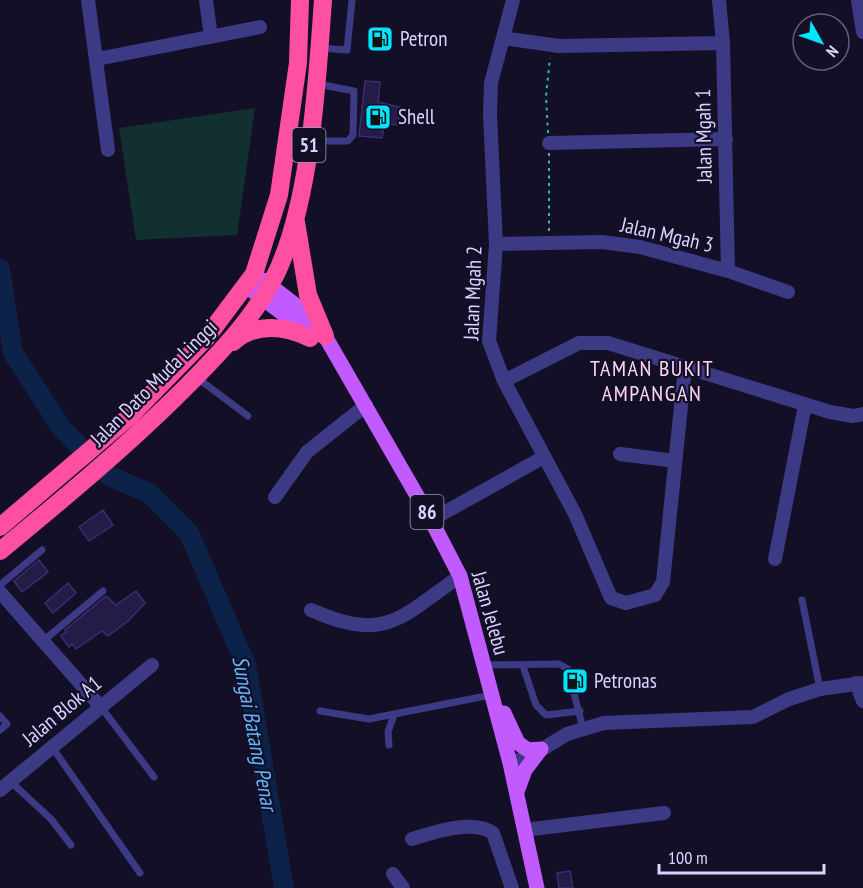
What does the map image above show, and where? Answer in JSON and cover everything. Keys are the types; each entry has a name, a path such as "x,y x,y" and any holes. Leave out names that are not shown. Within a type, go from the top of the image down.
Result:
{"highway":[{"name":"Jalan Dato Muda Linggi","path":"0,527 130,416 207,338 250,280 279,195 298,63 300,0"},
{"name":"Jalan Dato Muda Linggi","path":"0,551 136,436 223,352 266,292 295,217 310,141 323,0"},
{"path":"223,352 237,339 254,330 273,327 317,337 295,217"}],"main road":[{"name":"Jalan Jelebu","path":"250,280 266,292 298,307 317,337 345,371 431,520 460,576 510,763 537,888"},
{"path":"485,671 518,743 528,750 542,749"},
{"path":"516,794 522,776 542,749"}],"street":[{"path":"88,0 108,150"},
{"path":"206,0 211,37"},
{"name":"Jalan Mgah 2","path":"513,0 491,83 496,244 489,341 504,381 575,514 611,598 626,603 655,595 663,582 675,461"},
{"name":"Jalan Mgah 1","path":"719,0 723,44 728,272"},
{"path":"858,0 863,32"},
{"path":"97,58 260,27"},
{"path":"503,38 552,46 723,44"},
{"path":"549,143 726,139"},
{"name":"Jalan Mgah 3","path":"496,244 602,242 640,247 788,292"},
{"path":"504,381 579,344 608,343 805,405 853,416 863,414"},
{"path":"620,454 675,461 685,367"},
{"path":"275,497 308,452 366,405"},
{"path":"775,559 805,405"},
{"path":"431,520 544,457"},
{"path":"311,610 348,625 374,626 394,622 460,576"},
{"path":"1,592 100,706"},
{"name":"Jalan Blok A1","path":"5,786 152,665"},
{"path":"510,763 531,756 567,734 604,723 753,717 789,699 820,689 859,683 863,701"},
{"path":"524,830 664,813"},
{"path":"412,839 450,828 486,829 493,833 512,888"},
{"path":"393,874 403,888"}],"lane":[{"path":"320,48 347,50 352,0"},
{"path":"310,141 348,141 353,135 354,91 315,84"},
{"path":"196,377 248,416"},
{"path":"1,592 42,550"},
{"path":"43,641 104,591"},
{"path":"802,600 820,689"},
{"path":"485,671 560,664 568,669 583,729"},
{"path":"523,666 536,705 546,715 580,711"},
{"path":"320,711 369,719 491,695"},
{"path":"100,706 154,777"},
{"path":"389,745 388,732 394,715"},
{"path":"0,716 7,724 0,730"},
{"path":"52,747 140,873"},
{"path":"5,786 51,819 71,845"}],"green space":[{"path":"255,108 237,235 136,240 119,128"}],"building":[{"path":"365,81 380,82 378,102 400,107 398,125 384,124 382,138 359,136"},
{"path":"103,510 113,525 89,541 79,527"},
{"path":"39,560 48,572 22,592 14,581"},
{"path":"68,583 76,593 53,613 45,603"},
{"path":"136,591 145,603 128,621 108,636 102,631 76,649 72,644 69,647 61,636 66,632 65,630 106,596 116,605"},
{"path":"570,871 573,888 559,888 557,873"}],"waterway":[{"name":"Sungai Batang Penar","path":"0,269 13,353 63,430 109,476 149,493 189,533 246,665 284,888"},
{"path":"275,888 282,875"}],"place":[{"name":"Petron","path":"380,39"},
{"name":"Shell","path":"378,117"},
{"name":"Petronas","path":"575,681"}],"district":[{"name":"TAMAN BUKIT AMPANGAN","path":"652,380"}]}
